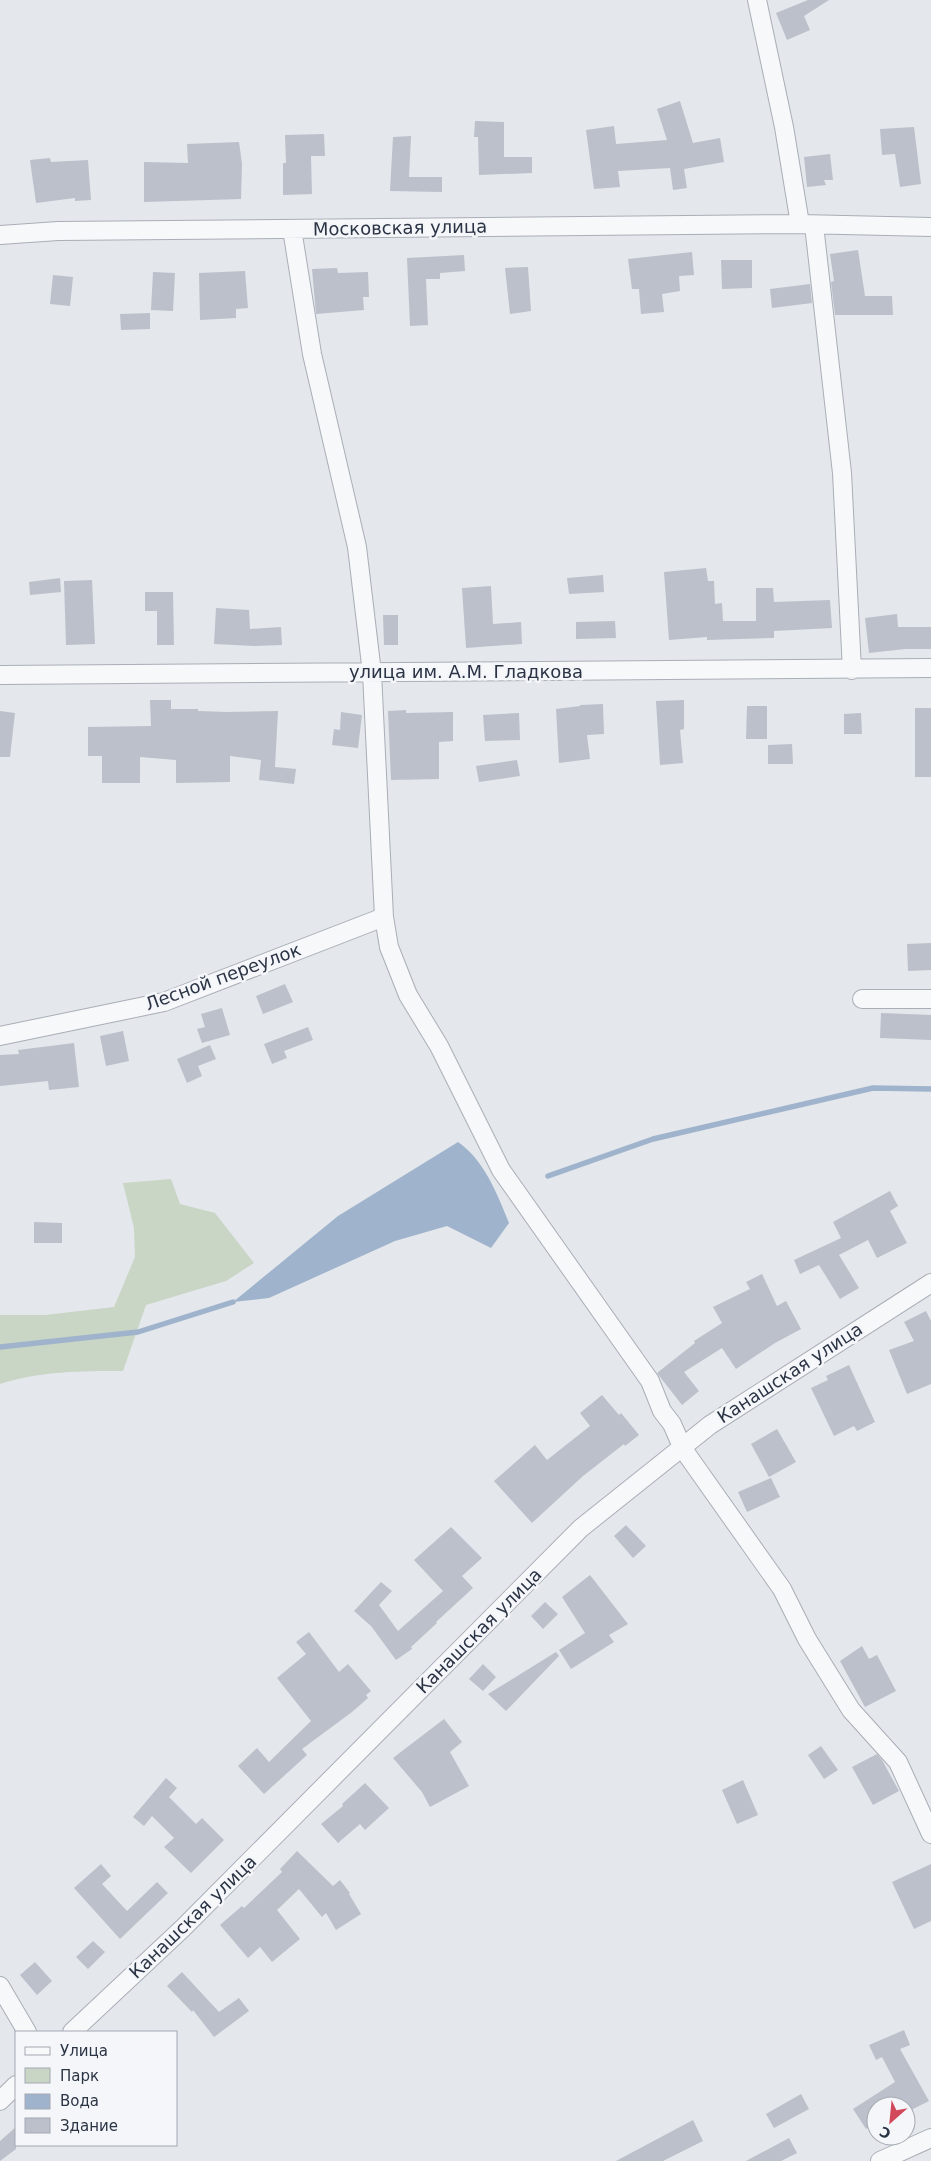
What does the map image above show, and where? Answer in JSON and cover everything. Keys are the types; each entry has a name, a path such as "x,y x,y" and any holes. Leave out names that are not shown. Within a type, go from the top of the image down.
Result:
{"street":[{"path":"757,0 807,224 842,473 852,670"},
{"name":"Московская улица","path":"0,235 58,231 807,224 931,227"},
{"path":"292,229 312,354 357,547 372,673 384,917 389,947 408,995 439,1046 501,1170 650,1381 662,1411 672,1424 683,1448 782,1589 807,1639 851,1710 898,1762 931,1834"},
{"name":"улица им. А.М. Гладкова","path":"0,675 931,668"},
{"name":"Лесной переулок","path":"0,1036 164,1002 384,917"},
{"path":"862,999 931,999"},
{"name":"Канашская улица","path":"73,2031 183,1928 581,1528 710,1425 931,1283"},
{"path":"0,1986 26,2031"},
{"path":"0,2100 15,2086"},
{"path":"880,2161 931,2138"}],"green space":[{"path":"171,1179 180,1204 215,1213 254,1263 226,1281 146,1305 123,1371 45,1374 0,1384 0,1315 45,1315 114,1307 135,1257 134,1228 123,1183"}],"water":[{"path":"458,1142 475,1158 489,1178 509,1223 491,1248 447,1226 395,1241 269,1298 233,1302 338,1216"}],"building":[{"path":"808,0 829,0 804,16 810,30 787,40 776,13"},
{"path":"680,101 693,143 720,138 724,162 684,169 687,188 673,190 670,168 618,171 620,187 594,189 586,130 614,126 616,144 667,140 657,109"},
{"path":"475,121 504,122 504,157 532,157 532,173 479,175 478,137 474,137"},
{"path":"914,127 921,184 900,187 895,154 882,155 880,129"},
{"path":"324,134 325,156 311,156 312,194 283,195 283,163 286,163 285,135"},
{"path":"411,136 409,177 442,177 442,192 390,191 393,137"},
{"path":"239,142 242,164 241,199 144,202 144,162 188,163 187,144"},
{"path":"830,154 833,180 824,180 826,185 807,187 804,157"},
{"path":"50,158 51,162 88,160 91,200 75,201 75,198 36,203 30,160"},
{"path":"858,250 865,296 892,296 893,315 835,315 831,282 834,281 830,254"},
{"path":"692,252 694,275 679,276 680,291 662,294 664,312 641,314 639,289 632,289 628,259"},
{"path":"464,255 465,271 440,273 440,279 426,279 428,325 410,326 407,258"},
{"path":"721,260 752,260 752,288 722,289"},
{"path":"528,267 531,311 510,314 505,268"},
{"path":"337,268 338,273 368,272 369,297 363,297 364,310 316,314 312,269"},
{"path":"245,271 248,308 236,309 236,318 200,320 199,273"},
{"path":"153,272 175,273 173,311 151,310"},
{"path":"53,275 73,277 70,306 50,304"},
{"path":"810,284 812,303 772,308 770,289"},
{"path":"150,313 150,329 121,330 120,314"},
{"path":"706,568 708,581 714,581 715,604 722,603 723,621 756,621 756,588 773,588 774,602 830,600 832,628 774,631 774,638 707,640 707,637 669,640 664,572"},
{"path":"603,575 604,592 569,594 567,578"},
{"path":"60,578 61,592 30,595 29,582"},
{"path":"92,580 95,644 66,645 64,581"},
{"path":"491,586 493,624 521,622 522,644 466,648 462,588"},
{"path":"145,592 173,592 174,645 157,645 157,611 145,611"},
{"path":"216,608 249,610 250,629 281,627 282,645 214,644"},
{"path":"897,614 898,627 931,627 931,649 905,649 869,653 865,618"},
{"path":"383,615 398,615 398,645 384,645"},
{"path":"615,621 616,638 576,639 576,622"},
{"path":"150,700 171,700 171,709 227,712 278,711 275,767 296,769 294,784 259,780 261,760 230,756 230,782 176,783 176,760 140,757 140,783 102,783 102,756 88,756 88,727 151,726"},
{"path":"684,700 684,729 680,730 683,763 660,765 656,701"},
{"path":"603,704 604,734 587,735 590,759 559,763 556,709"},
{"path":"747,706 767,706 767,739 746,739"},
{"path":"915,708 931,708 931,777 915,777"},
{"path":"406,710 406,713 453,712 453,741 439,742 439,779 391,780 388,711"},
{"path":"0,711 15,713 10,757 0,757"},
{"path":"341,712 362,715 358,748 332,745 334,729 340,730"},
{"path":"519,713 520,740 485,741 483,715"},
{"path":"861,713 862,734 844,734 844,714"},
{"path":"792,744 793,764 768,764 768,745"},
{"path":"517,760 520,776 479,782 476,766"},
{"path":"931,943 931,970 908,971 907,944"},
{"path":"285,984 293,1002 263,1014 256,996"},
{"path":"222,1008 230,1035 202,1043 197,1029 205,1027 201,1014"},
{"path":"881,1013 931,1015 931,1040 880,1038"},
{"path":"308,1027 313,1040 284,1051 287,1058 272,1064 264,1044"},
{"path":"123,1031 129,1061 106,1066 100,1036"},
{"path":"74,1043 79,1087 49,1090 48,1081 0,1086 0,1055 19,1054 18,1050"},
{"path":"210,1045 216,1059 198,1066 202,1076 187,1083 177,1059"},
{"path":"890,1191 898,1206 890,1211 907,1243 877,1258 868,1240 839,1255 859,1288 840,1299 819,1265 800,1274 794,1260 841,1238 833,1222"},
{"path":"34,1222 62,1223 62,1243 34,1243"},
{"path":"762,1274 777,1306 786,1301 801,1329 775,1343 736,1369 722,1348 684,1372 699,1391 682,1405 657,1373 695,1343 694,1341 722,1323 713,1307 750,1289 746,1282"},
{"path":"926,1311 931,1321 931,1384 907,1394 889,1350 914,1341 904,1322"},
{"path":"849,1365 875,1422 857,1431 854,1426 834,1436 811,1388 828,1380 826,1376"},
{"path":"602,1395 619,1415 621,1413 639,1435 625,1446 624,1444 583,1476 532,1523 494,1481 535,1445 547,1460 590,1426 580,1413"},
{"path":"777,1429 796,1462 769,1477 751,1444"},
{"path":"771,1478 780,1497 747,1512 738,1492"},
{"path":"626,1525 646,1546 633,1558 614,1536"},
{"path":"451,1527 482,1558 462,1576 473,1588 411,1647 412,1649 396,1660 371,1626 354,1611 381,1582 392,1591 379,1605 398,1631 443,1591 414,1560"},
{"path":"590,1575 628,1624 609,1635 614,1642 571,1669 559,1650 585,1633 562,1597"},
{"path":"545,1602 558,1614 543,1629 531,1616"},
{"path":"309,1632 339,1672 348,1664 371,1691 366,1695 368,1698 352,1712 302,1749 307,1755 264,1794 238,1766 257,1748 269,1762 311,1721 277,1678 306,1654 296,1642"},
{"path":"862,1646 869,1659 877,1655 896,1691 865,1707 840,1661"},
{"path":"556,1652 559,1656 506,1711 488,1694"},
{"path":"483,1664 496,1677 483,1691 469,1679"},
{"path":"444,1719 462,1742 450,1752 469,1786 430,1807 422,1792 393,1758"},
{"path":"821,1746 838,1770 824,1779 808,1755"},
{"path":"877,1754 899,1791 873,1805 852,1767"},
{"path":"166,1778 177,1788 169,1797 196,1824 202,1818 224,1840 191,1873 164,1847 174,1838 152,1816 144,1826 133,1817"},
{"path":"743,1780 758,1815 737,1824 722,1790"},
{"path":"365,1783 389,1808 365,1830 360,1824 338,1843 321,1824 343,1806 342,1804"},
{"path":"297,1851 333,1886 340,1880 350,1893 361,1914 336,1930 326,1913 322,1917 299,1889 277,1910 300,1939 272,1962 260,1947 248,1958 220,1925 242,1906 244,1908 282,1872 280,1869"},
{"path":"101,1864 111,1876 102,1884 127,1911 157,1882 168,1893 120,1939 74,1888"},
{"path":"931,1864 931,1921 914,1929 892,1882"},
{"path":"93,1941 105,1952 88,1969 76,1957"},
{"path":"35,1962 52,1981 37,1995 20,1975"},
{"path":"182,1972 219,2012 239,1998 249,2011 214,2037 193,2010 192,2012 167,1986"},
{"path":"904,2030 910,2045 900,2049 929,2101 916,2108 916,2096 873,2096 895,2082 882,2057 876,2060 869,2045"},
{"path":"801,2094 809,2109 774,2128 766,2114"},
{"path":"866,2101 866,2129 853,2109"},
{"path":"693,2120 703,2141 663,2161 616,2161"},
{"path":"15,2128 16,2149 0,2161 0,2141"},
{"path":"789,2138 797,2153 781,2161 746,2161"}],"waterway":[{"path":"548,1176 653,1139 873,1088 931,1089"},
{"path":"0,1347 138,1332 233,1302"}]}
